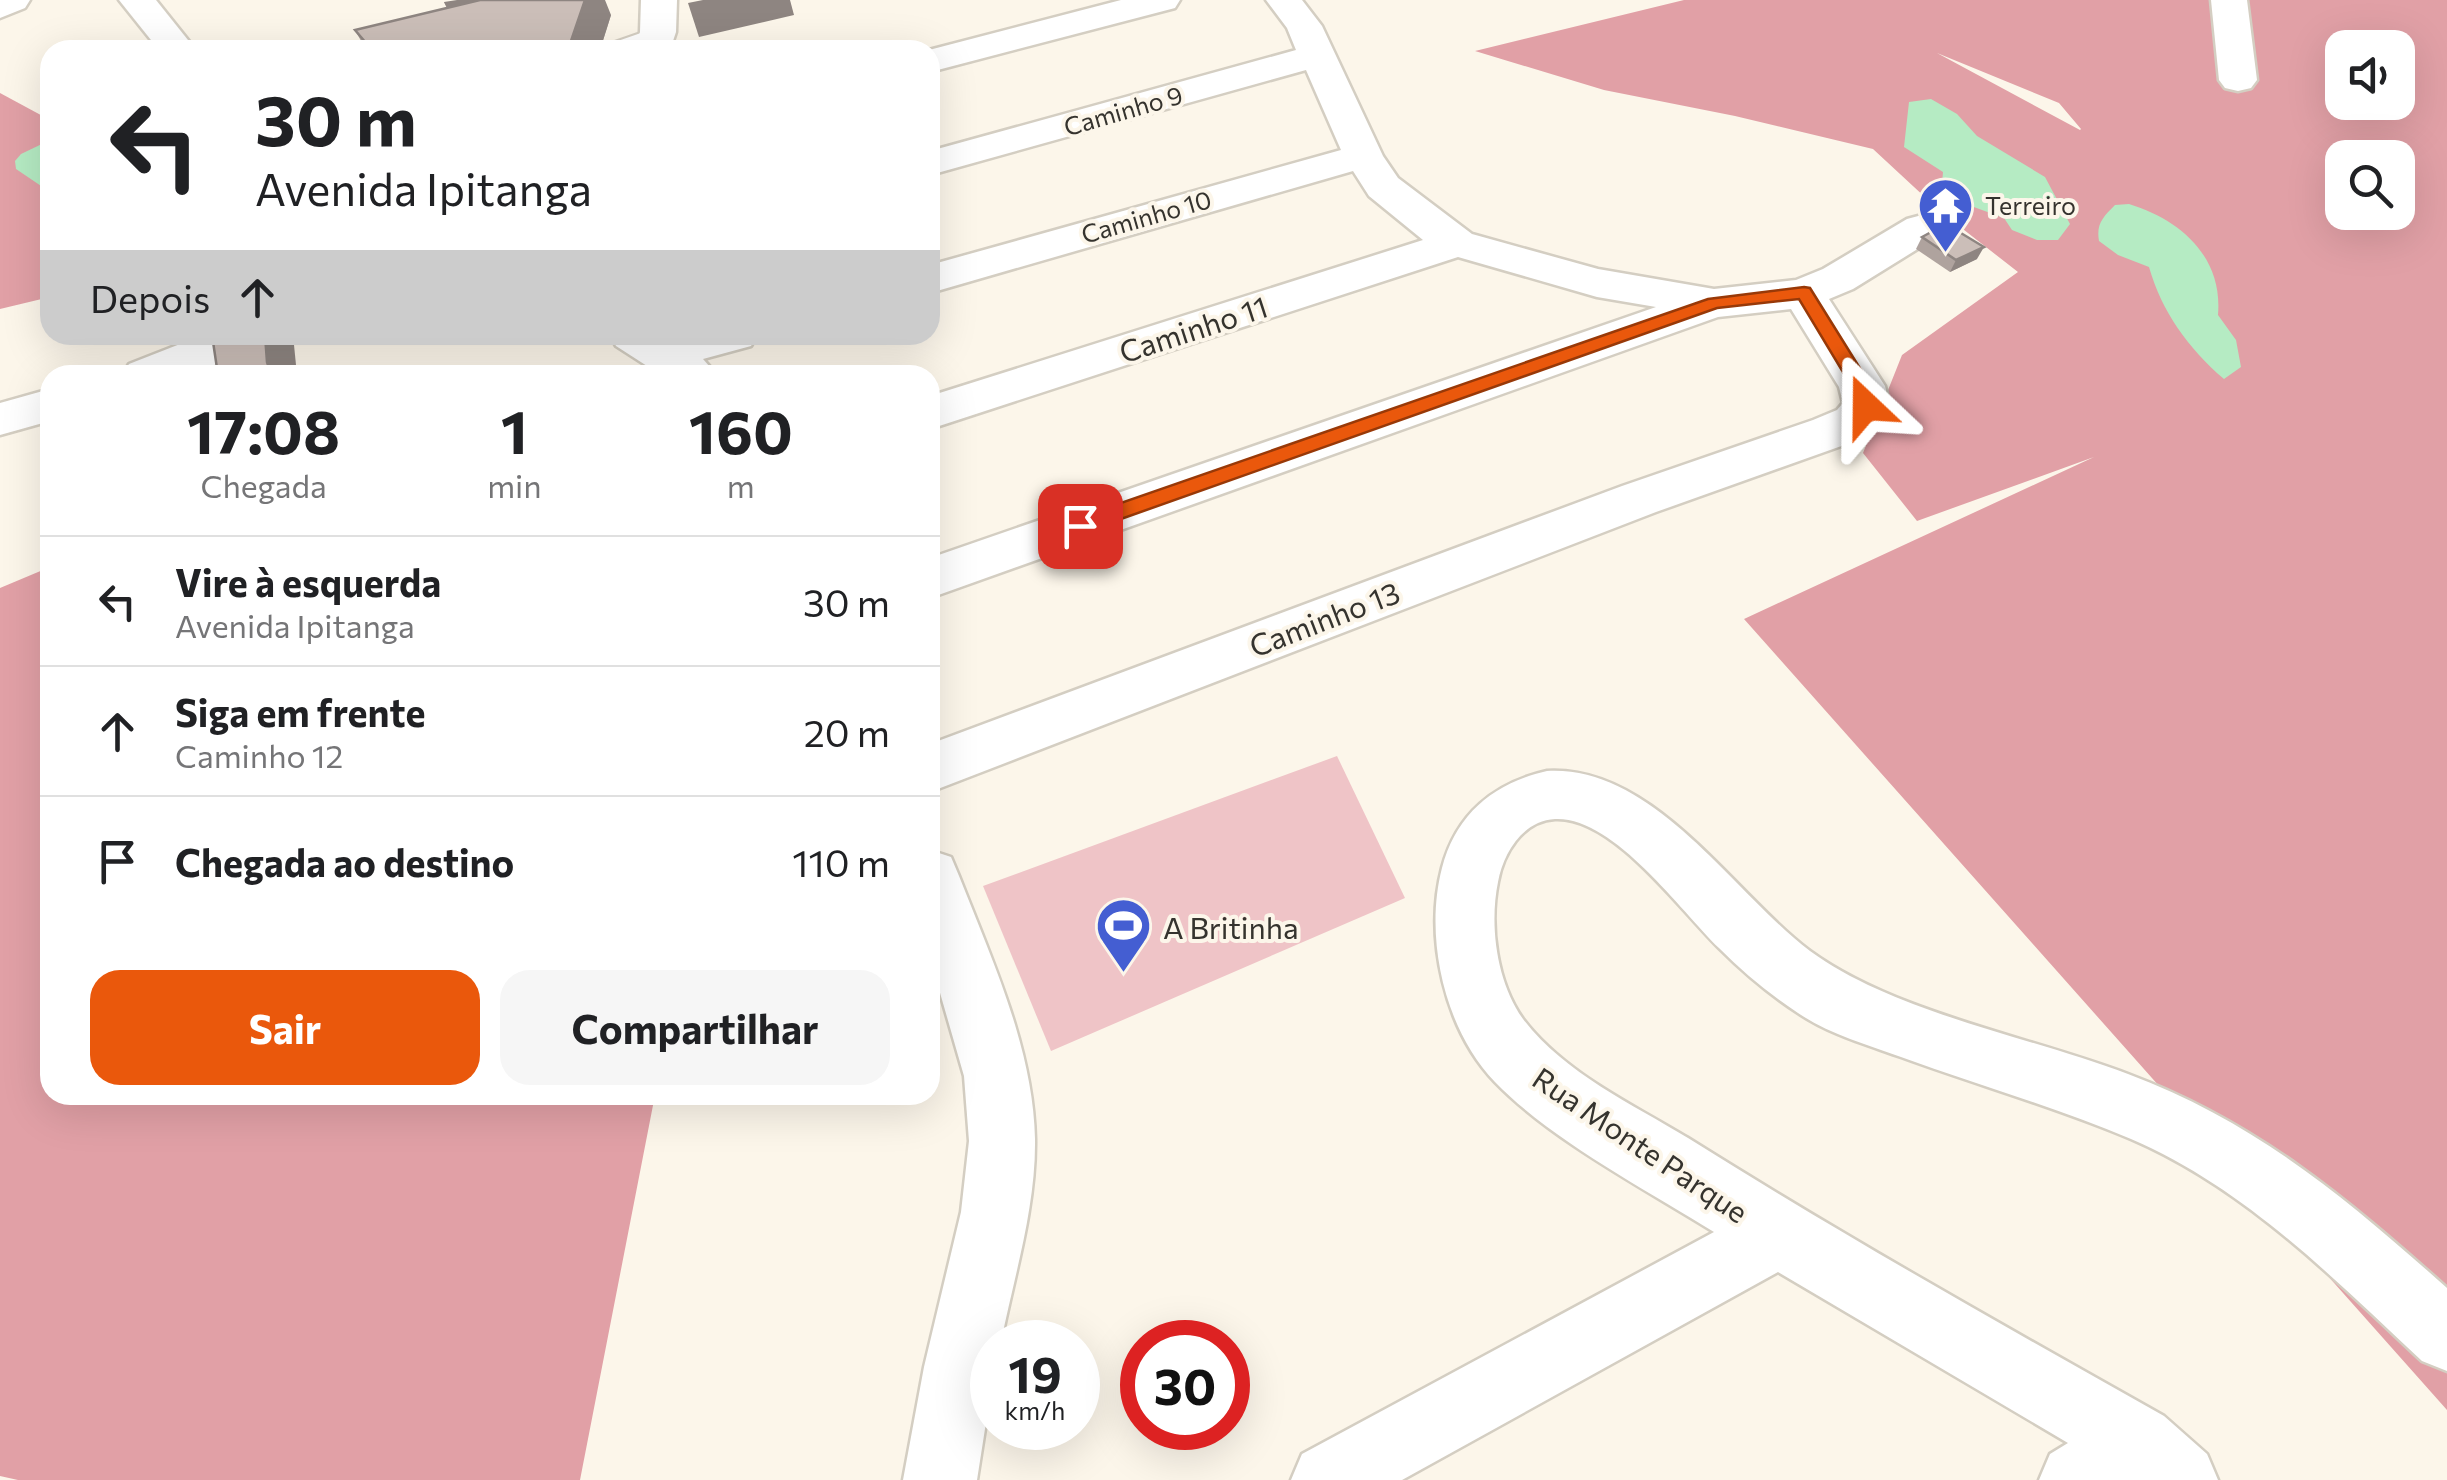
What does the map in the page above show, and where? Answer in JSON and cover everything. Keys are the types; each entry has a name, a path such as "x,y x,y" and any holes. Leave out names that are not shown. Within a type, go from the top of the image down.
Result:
{"street":[{"path":"0,8 12,0"},
{"path":"138,0 170,40"},
{"path":"940,58 1162,0"},
{"path":"1284,0 1304,26 1362,156 1383,187 1414,214 1457,243 1596,282 1714,303"},
{"path":"2229,0 2238,80"},
{"name":"Caminho 9","path":"940,160 1316,56"},
{"name":"Caminho 10","path":"940,275 1362,156"},
{"path":"940,574 1714,303 1804,292 1838,279 1922,228"},
{"name":"Caminho 11","path":"940,411 1457,243"},
{"name":"Caminho 13","path":"940,764 1853,422 1866,406 1862,386 1804,292"},
{"path":"170,365 220,345"},
{"path":"0,419 40,409"},
{"name":"Rua Monte Parque","path":"2159,1461 1777,1235 1557,1092 1512,1056 1489,1022 1470,977 1465,937 1468,889 1480,843 1502,815 1534,797 1571,794 1607,808 1635,828 1762,949 1834,1002 2146,1113 2229,1156 2288,1196 2447,1336"},
{"path":"940,907 995,1075 1002,1138 988,1250 950,1414 940,1480"},
{"path":"1328,1480 1777,1235"},
{"path":"2076,1480 2159,1461"}],"lane":[{"path":"626,40 656,28"}],"shaded area":[{"path":"1684,0 2447,0 2447,1410 1744,619 2094,457 1917,521 1863,453 1902,355 2018,272 1941,212 1873,149 1604,90 1475,51","holes":["1937,53 2059,103 2081,129 2080,130"]},
{"path":"0,93 40,115 40,299 0,309"},
{"path":"1931,99 1957,114 1977,136 2045,177 2070,224 2058,240 2037,240 2012,230 2004,218 1950,194 1942,184 1943,172 1904,147 1909,102"},
{"path":"40,145 40,185 16,169 15,161"},
{"path":"2129,204 2166,220 2195,244 2206,259 2214,275 2218,315 2236,340 2241,367 2224,379 2178,328 2149,267 2118,255 2099,241 2100,225 2107,213 2115,205"},
{"path":"40,571 40,1105 653,1105 580,1480 18,1480 0,1476 0,588"},
{"name":"A Britinha","path":"1337,756 1405,898 1051,1051 983,886"}],"building":[{"path":"480,0 585,0 571,40 364,40 355,30"},
{"path":"1946,224 1984,247 1956,260 1922,237"},
{"path":"214,345 266,345 268,365 216,365"}],"place":[{"name":"Terreiro","path":"1946,254"},
{"name":"A Britinha","path":"1124,975"}],"route":[{"path":"1080,526 1714,303 1804,292 1862,386 1866,406"}]}
